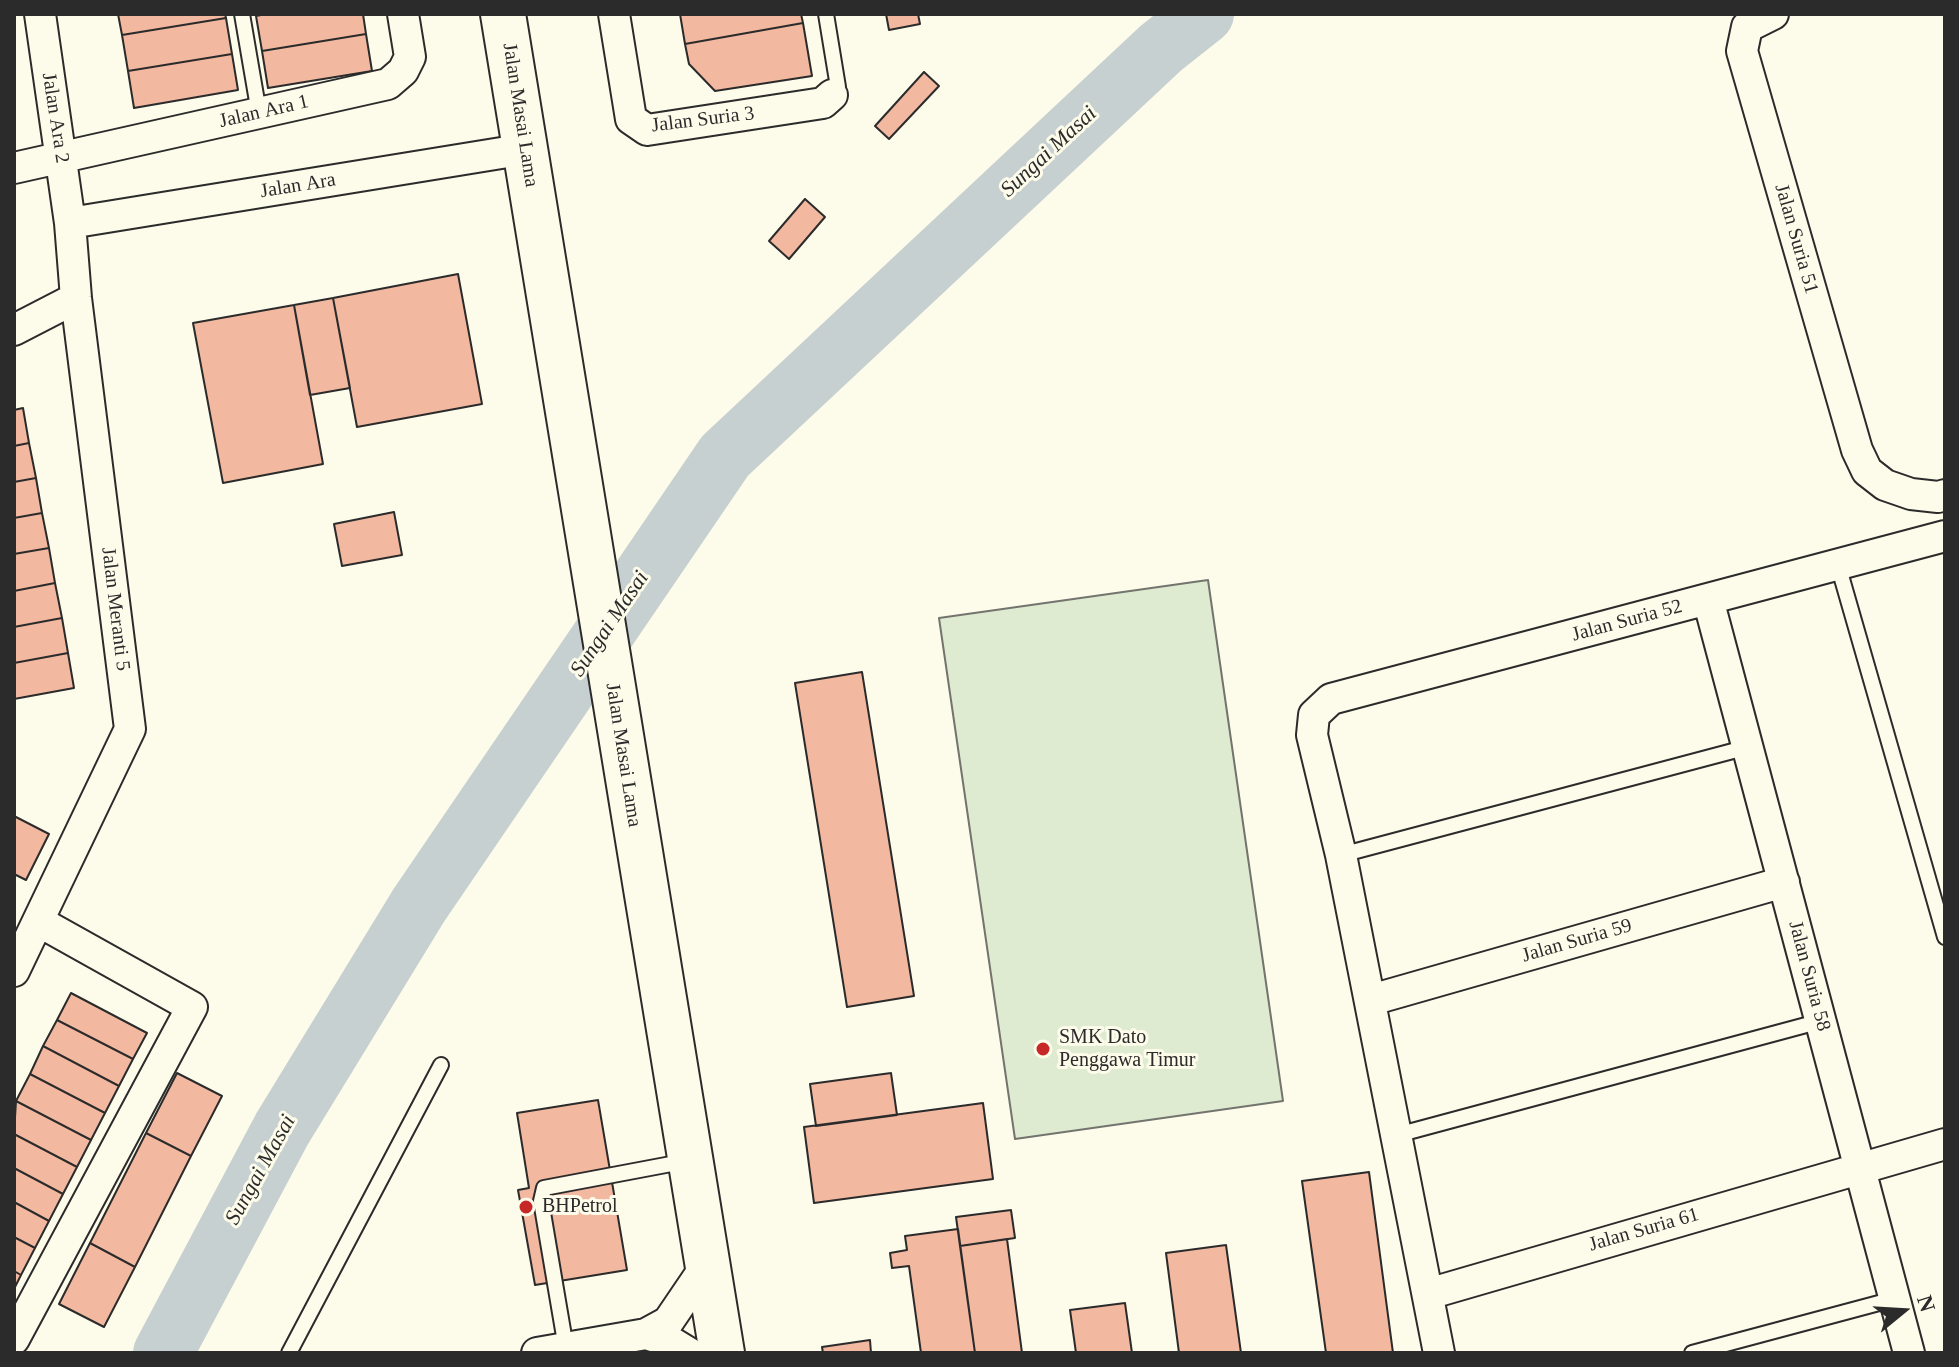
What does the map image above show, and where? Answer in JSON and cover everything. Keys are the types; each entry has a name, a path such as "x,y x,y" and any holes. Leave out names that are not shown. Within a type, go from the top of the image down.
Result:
{"main road":[{"name":"Jalan Masai Lama","path":"503,14 722,1353"}],"street":[{"name":"Jalan Ara 2","path":"40,14 70,223"},
{"name":"Jalan Ara 1","path":"14,168 388,84 403,71 410,57 403,14"},
{"name":"Jalan Suria 3","path":"614,14 631,119 647,130 823,103 832,95"},
{"name":"Jalan Suria 51","path":"1760,21 1742,51 1857,450 1867,471 1885,485 1943,503"},
{"name":"Jalan Ara","path":"70,223 526,149"},
{"name":"Jalan Meranti 5","path":"14,971 130,729 76,298 70,223"},
{"path":"14,330 76,298"},
{"name":"Jalan Suria 52","path":"1341,855 1312,735 1314,715 1331,699 1945,536"},
{"name":"Jalan Suria 58","path":"1708,599 1909,1353"},
{"path":"1341,855 1439,1353"},
{"name":"Jalan Suria 59","path":"1371,1000 1784,882"},
{"path":"14,1339 192,1007 38,921"},
{"name":"Jalan Suria 61","path":"1428,1294 1945,1144"},
{"path":"552,1350 646,1334 668,1322 706,1266"},
{"path":"646,1334 671,1342 689,1353"}],"lane":[{"path":"242,14 259,113"},
{"path":"826,14 838,87 832,95"},
{"path":"1838,565 1945,937"},
{"path":"1341,855 1748,747"},
{"path":"1397,1135 1821,1021"},
{"path":"289,1353 441,1065"},
{"path":"552,1350 541,1201 544,1188 689,1160"},
{"path":"1692,1353 1894,1299"}],"green space":[{"path":"1208,580 1283,1101 1015,1139 939,618"}],"building":[{"path":"118,14 225,14 226,18 122,35"},
{"path":"363,14 366,34 262,51 256,16"},
{"path":"680,14 801,14 803,23 685,44"},
{"path":"886,14 918,14 920,24 889,30"},
{"path":"226,18 232,54 128,71 122,35"},
{"path":"803,23 812,76 715,91 689,64 685,44"},
{"path":"366,34 372,71 268,88 262,51"},
{"path":"232,54 238,90 134,108 128,71"},
{"path":"924,72 939,86 889,139 875,126"},
{"path":"805,199 825,217 789,259 769,241"},
{"path":"458,274 482,404 357,427 333,298"},
{"path":"333,298 350,388 310,395 294,305"},
{"path":"294,305 323,464 223,483 193,323"},
{"path":"23,408 29,443 14,446 14,410"},
{"path":"29,443 36,478 14,482 14,446"},
{"path":"36,478 42,513 14,518 14,482"},
{"path":"394,512 402,555 342,566 334,524"},
{"path":"42,513 49,548 14,554 14,518"},
{"path":"49,548 55,583 14,591 14,554"},
{"path":"55,583 62,618 14,627 14,591"},
{"path":"62,618 68,653 14,663 14,627"},
{"path":"68,653 74,688 14,699 14,663"},
{"path":"862,672 914,996 847,1007 795,683"},
{"path":"14,816 49,834 26,880 14,874"},
{"path":"71,993 147,1033 133,1059 57,1020"},
{"path":"57,1020 133,1059 119,1086 43,1046"},
{"path":"43,1046 119,1086 105,1113 30,1074"},
{"path":"177,1073 222,1096 191,1156 146,1133"},
{"path":"891,1073 897,1115 816,1126 810,1084"},
{"path":"30,1074 105,1113 91,1140 16,1101"},
{"path":"598,1100 627,1270 535,1285 518,1190 529,1188 517,1113"},
{"path":"16,1101 91,1140 77,1167 14,1134"},
{"path":"983,1103 993,1179 814,1203 804,1127"},
{"path":"146,1133 191,1156 135,1267 90,1243"},
{"path":"14,1134 77,1167 63,1194 14,1168"},
{"path":"14,1168 63,1194 49,1221 14,1202"},
{"path":"1369,1172 1393,1353 1326,1353 1302,1181"},
{"path":"14,1202 49,1221 35,1248 14,1237"},
{"path":"1011,1210 1015,1238 960,1246 956,1217"},
{"path":"958,1229 975,1353 921,1353 909,1266 892,1268 890,1253 907,1250 905,1236"},
{"path":"14,1237 35,1248 21,1275 14,1271"},
{"path":"1007,1239 1022,1353 975,1353 960,1246"},
{"path":"90,1243 135,1267 104,1327 59,1304"},
{"path":"1226,1245 1241,1353 1179,1353 1166,1253"},
{"path":"14,1271 21,1275 14,1289"},
{"path":"1125,1303 1132,1353 1076,1353 1070,1310"},
{"path":"870,1340 871,1353 823,1353 822,1347"}],"waterway":[{"name":"Sungai Masai","path":"163,1353 282,1129 419,905 725,456 1161,48 1204,14"}],"place":[{"name":"SMK Dato Penggawa Timur","path":"1043,1049"},
{"name":"BHPetrol","path":"526,1207"}]}
